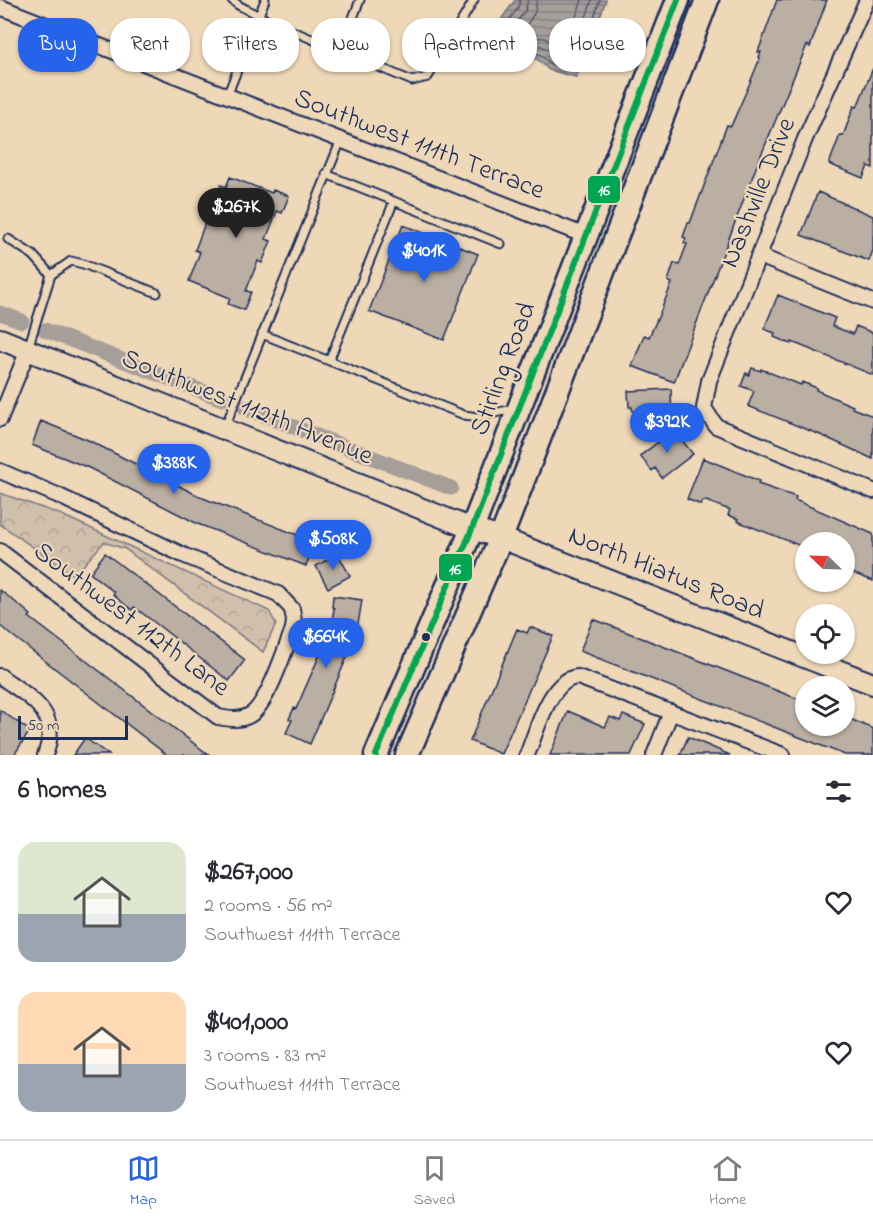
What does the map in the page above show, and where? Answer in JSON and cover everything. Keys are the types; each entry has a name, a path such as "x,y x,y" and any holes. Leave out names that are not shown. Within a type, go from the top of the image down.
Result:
{"main road":[{"name":"Stirling Road","path":"376,755 472,529 678,0"},
{"path":"407,755 501,538 708,0"}],"street":[{"name":"Nashville Drive","path":"867,0 805,139 709,381 704,408 716,426 873,491"},
{"name":"Southwest 111th Terrace","path":"0,8 586,236"},
{"path":"759,256 873,302"},
{"name":"Southwest 112th Avenue","path":"0,339 472,529"},
{"path":"0,419 28,350"},
{"name":"Southwest 112th Lane","path":"0,471 57,495 183,555 278,594 292,609 293,629 264,700 250,715 237,719 218,717 0,551"},
{"name":"North Hiatus Road","path":"472,529 501,538 873,684"},
{"path":"0,676 38,704 45,712 50,723 50,743 45,755"},
{"path":"527,755 554,691 567,679 573,677 584,678 783,755"},
{"path":"654,755 671,712"}],"lane":[{"path":"232,0 238,5 311,38"},
{"path":"227,96 265,0"},
{"path":"353,18 360,0"},
{"path":"390,72 412,81 428,76 474,0"},
{"path":"224,428 340,140"},
{"path":"326,174 501,244"},
{"path":"329,361 394,201"},
{"path":"8,239 33,255 51,275"},
{"path":"28,350 51,275 71,261 157,293"},
{"path":"262,334 464,415 478,417 520,408"}],"green space":[{"path":"0,493 62,515 269,611 276,624 263,652 125,549 104,542 74,576 0,524"}],"water":[{"path":"515,0 606,0 600,18 549,18 549,70 537,59 537,18 502,18"},
{"path":"557,72 578,72 576,77"}],"building":[{"path":"777,0 827,0 810,47 807,45 757,165 674,382 632,366 644,335 649,337 672,283 668,281 674,263 679,265 687,244 684,243 686,238 683,237 688,223 690,223 727,125 731,126 760,58 761,52 758,52"},
{"path":"873,68 873,168 868,166 863,178 829,164 840,135 843,136 854,106 857,107"},
{"path":"230,177 272,193 273,190 289,196 282,213 277,211 266,239 271,241 262,263 258,261 246,291 251,292 244,310 228,304 230,298 189,281 200,252 195,250 205,223 221,185 226,187"},
{"path":"818,192 873,216 873,250 869,261 801,235"},
{"path":"403,225 478,254 444,340 369,311"},
{"path":"778,295 835,318 832,326 853,334 856,326 873,333 873,375 774,337 775,333 764,329"},
{"path":"752,368 761,371 761,369 801,385 802,382 853,406 852,408 873,416 873,459 748,406 754,391 741,386 746,373 749,375"},
{"path":"671,389 672,422 635,423 634,411 632,407 629,407 628,391"},
{"path":"41,421 88,440 203,498 315,542 306,566 198,524 89,468 32,445"},
{"path":"674,430 693,454 662,478 655,468 652,471 640,456"},
{"path":"703,458 759,481 758,484 796,497 795,500 873,534 873,581 855,574 855,532 795,532 795,544 737,521 738,519 728,515 730,510 706,501 703,501 701,505 687,499"},
{"path":"105,553 245,660 229,681 134,607 132,610 90,573"},
{"path":"338,554 350,576 328,588 316,566"},
{"path":"0,590 31,615 29,617 209,755 167,755 0,626"},
{"path":"333,596 362,600 356,636 310,744 286,733 292,720 289,719 294,708 296,709 331,629"},
{"path":"593,619 795,698 795,735 580,651"},
{"path":"530,627 553,636 501,754 470,741 517,629 527,633"},
{"path":"0,710 30,731 14,755 0,755"},
{"path":"568,711 605,727 610,717 620,721 623,715 645,724 631,755 550,755"},
{"path":"855,721 873,729 873,755 845,755 797,736 855,736"},
{"path":"688,737 730,755 680,755"},
{"path":"85,738 109,755 73,755"}],"waterway":[{"path":"0,313 22,321"},
{"path":"45,330 222,399"},
{"path":"245,408 451,488"}],"transit line":[{"name":"16","path":"376,755 472,529 678,0"}]}
